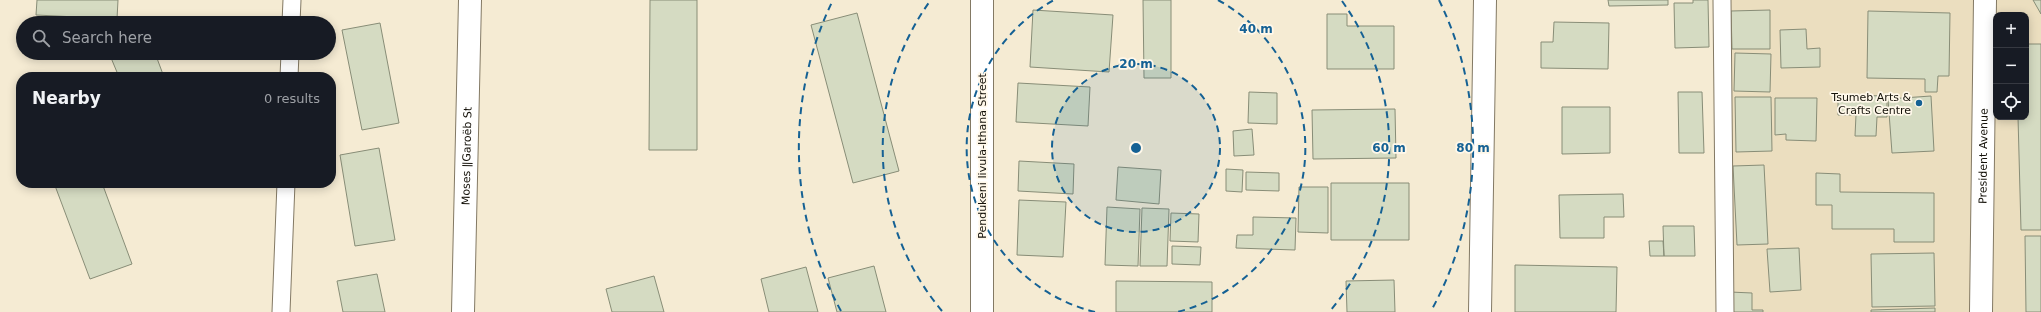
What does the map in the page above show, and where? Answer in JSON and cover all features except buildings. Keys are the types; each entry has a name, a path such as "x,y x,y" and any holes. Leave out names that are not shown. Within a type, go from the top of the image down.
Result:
{"street":[{"name":"Moses ǁGaroëb St","path":"463,312 470,0"},
{"name":"Pendukeni Iivula-Ithana Street","path":"982,0 982,312"},
{"path":"1480,312 1485,0"},
{"name":"President Avenue","path":"1981,312 1986,0"}],"lane":[{"path":"291,16 292,0"},
{"path":"1722,0 1725,312"},
{"path":"289,72 290,60"},
{"path":"281,312 286,188"}],"shaded area":[{"path":"1720,0 2041,0 2041,312 1721,312"}],"place":[{"name":"Tsumeb Arts & Crafts Centre","path":"1919,103"}]}
